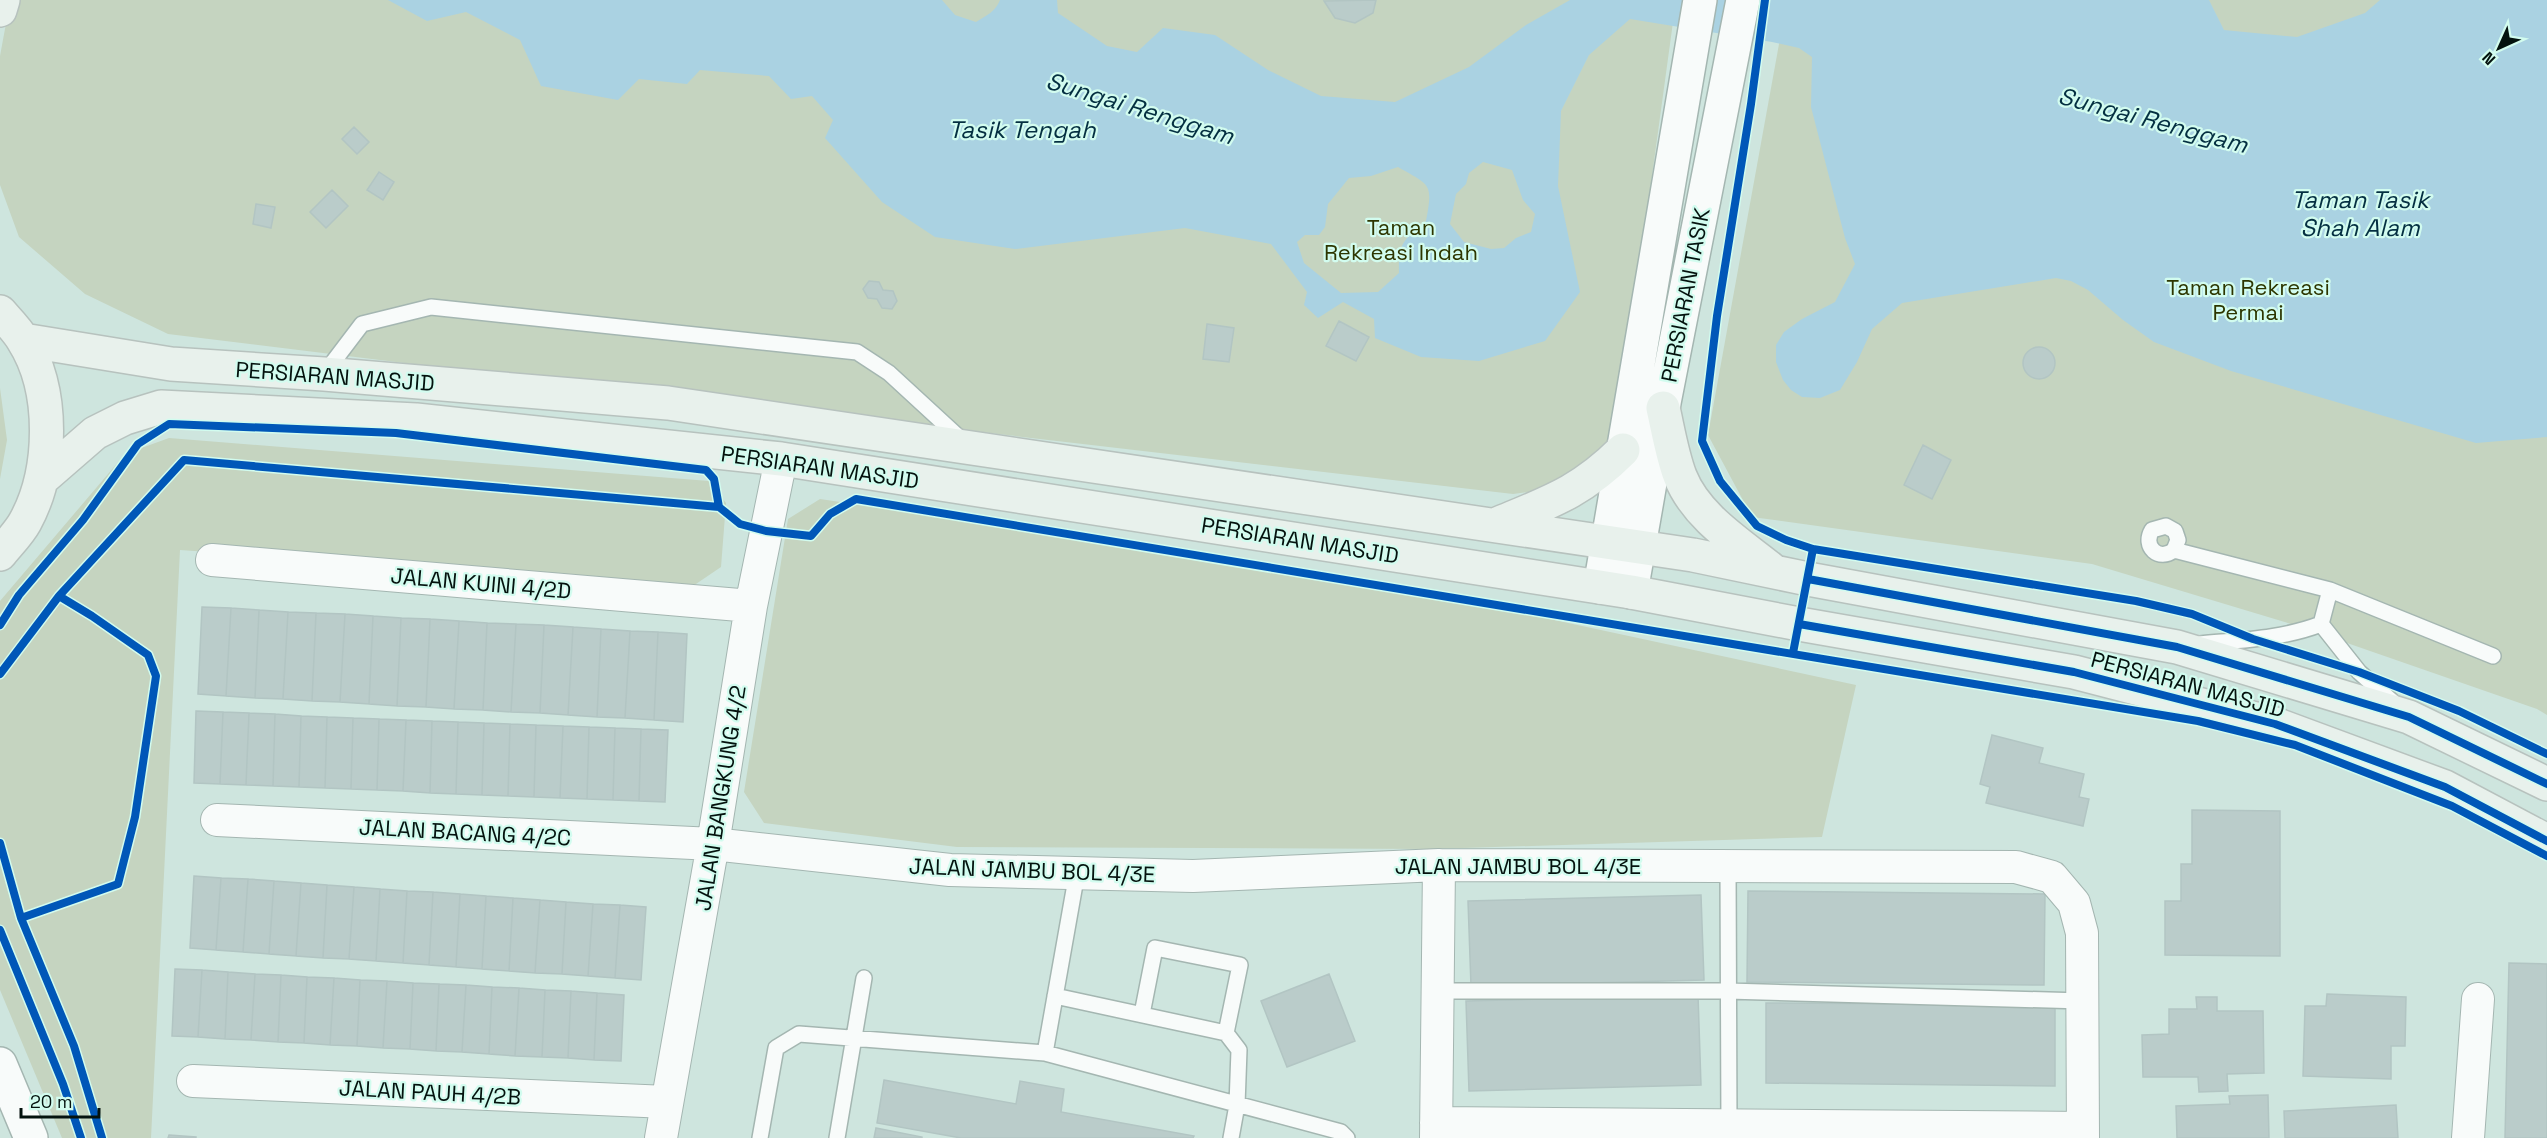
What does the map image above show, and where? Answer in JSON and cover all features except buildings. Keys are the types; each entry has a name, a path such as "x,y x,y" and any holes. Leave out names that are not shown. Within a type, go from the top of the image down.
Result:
{"main road":[{"path":"0,10 3,0"},
{"name":"PERSIARAN TASIK","path":"1624,544 1623,450 1700,0"},
{"name":"PERSIARAN TASIK","path":"1615,590 1624,544 1663,408 1743,0"},
{"path":"0,312 23,340 39,374 47,436 42,479 25,523 0,554"},
{"name":"PERSIARAN MASJID","path":"23,340 171,364 324,374 668,403 1497,524 1693,555 1775,573 2176,647 2409,717 2547,784"},
{"name":"PERSIARAN MASJID","path":"42,479 95,433 124,418 161,407 416,420 781,459 1615,590 2074,672 2275,724 2445,787 2547,841"},
{"path":"1663,408 1681,477 1696,504 1709,518 1775,573"},
{"path":"1497,524 1568,494 1593,478 1623,450"},
{"path":"0,1064 31,1138"}],"street":[{"name":"JALAN BANGKUNG 4/2","path":"661,1138 713,844 751,606 781,459"},
{"name":"JALAN KUINI 4/2D","path":"212,560 751,606"},
{"name":"JALAN BACANG 4/2C","path":"217,820 713,844"},
{"name":"JALAN JAMBU BOL 4/3E","path":"713,844 950,870 1193,876 1439,865 2016,867 2052,877 2074,903 2082,933 2083,1133"},
{"path":"1439,865 1436,1130 2083,1133"},
{"path":"2468,1138 2478,999"},
{"name":"JALAN PAUH 4/2B","path":"193,1081 667,1102"}],"lane":[{"path":"324,374 362,324 431,307 857,352 889,374 971,448"},
{"path":"2174,550 2330,590 2493,656"},
{"path":"2321,624 2330,590"},
{"path":"2176,647 2276,637 2299,633 2321,624"},
{"path":"2321,624 2359,672 2409,717"},
{"path":"1728,866 1729,1131"},
{"path":"1045,1053 1077,873"},
{"path":"1142,1014 1155,948 1240,965 1226,1033"},
{"path":"837,1138 864,978"},
{"path":"1437,991 1728,991 2082,1001"},
{"path":"1055,996 1226,1033 1239,1050 1237,1105 1231,1138"},
{"path":"760,1138 776,1048 799,1034 1045,1053 1341,1132 1347,1138"}],"green space":[{"name":"Taman Rekreasi Indah","path":"14,0 1676,0 1616,440 1560,488 1513,494 680,397 168,334 85,294 19,237 0,185 0,56 7,18"},
{"name":"Taman Rekreasi Permai","path":"1787,0 2547,0 2547,715 2537,709 2301,627 2092,564 1752,517 1708,435"},
{"path":"0,388 7,440 0,479"},
{"path":"169,438 709,481 726,503 721,567 693,586 180,550 151,1138 62,1138 0,990 0,601 125,454"},
{"path":"820,499 1378,582 1856,685 1822,837 1431,849 957,847 764,823 744,792 788,519"}],"water":[{"path":"388,0 942,0 955,15 976,22 993,10 1000,0 1057,0 1058,13 1107,46 1137,52 1163,28 1215,35 1268,70 1321,96 1395,102 1469,67 1526,25 1570,0 2209,0 2224,30 2297,37 2365,13 2380,0 2547,0 2547,437 2476,443 2231,371 2154,342 2123,320 2088,290 2071,281 2056,278 1902,303 1872,329 1857,362 1840,390 1820,398 1802,397 1791,390 1783,380 1776,362 1776,345 1784,332 1802,319 1835,302 1855,264 1845,238 1811,107 1812,57 1799,48 1772,42 1630,19 1589,55 1561,111 1558,186 1580,292 1545,341 1479,361 1421,357 1375,338 1374,319 1343,302 1318,318 1304,305 1307,292 1271,244 1185,228 1015,249 935,237 882,202 825,138 833,120 812,96 791,99 769,76 700,70 687,84 639,79 618,100 541,86 520,40 466,12 427,21","holes":["1483,162 1512,170 1523,200 1535,214 1531,232 1516,238 1504,248 1491,249 1464,242 1450,224 1456,194 1466,184 1469,173","1398,167 1423,182 1427,187 1429,199 1426,221 1412,233 1401,248 1399,273 1378,292 1341,293 1304,263 1297,242 1305,235 1319,235 1325,227 1328,204 1349,178 1371,176"]}],"cycle path":[{"path":"1765,0 1717,316 1702,441 1720,481 1757,526 1786,540 1813,549 2136,601 2192,614 2253,639 2359,672 2459,711 2547,754"},
{"path":"0,625 19,595 83,520 138,444 169,424 396,433 706,470 714,479 719,507 740,524 766,531 811,536 830,514 856,499 2198,721 2295,745 2452,806 2547,856"},
{"path":"0,674 59,596 184,460 719,507"},
{"path":"1793,653 1813,549"},
{"path":"1808,579 2177,647 2409,717 2547,784"},
{"path":"21,918 118,884 135,817 156,676 148,655 59,596"},
{"path":"1799,624 2074,672 2275,724 2445,787 2547,841"},
{"path":"0,843 21,918 74,1046 102,1138"},
{"path":"0,930 63,1084 81,1138"}],"water label":[{"name":"Sungai Renggam","path":"1140,108"},
{"name":"Sungai Renggam","path":"2153,120"},
{"name":"Tasik Tengah","path":"1022,129"},
{"name":"Taman Tasik Shah Alam","path":"2360,213"}]}
